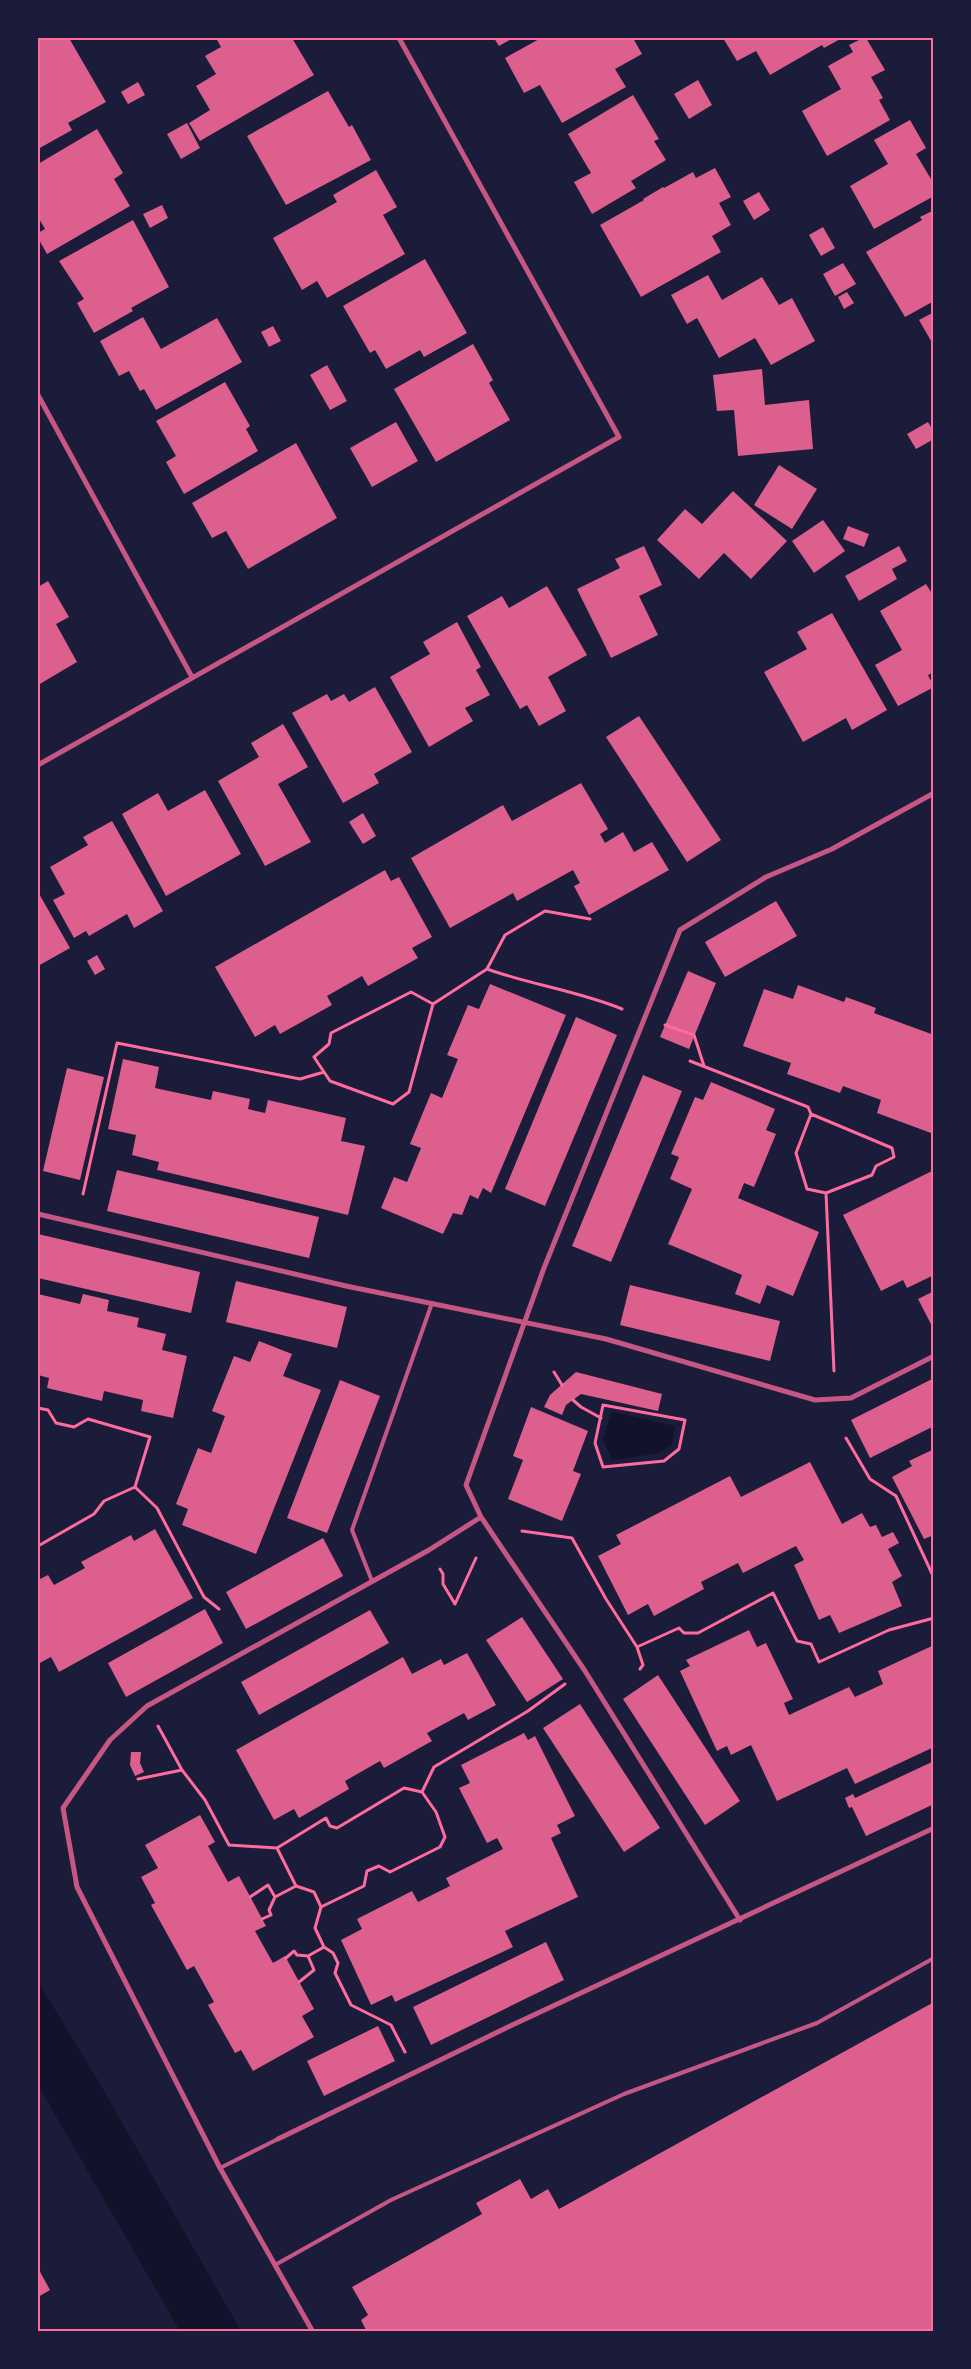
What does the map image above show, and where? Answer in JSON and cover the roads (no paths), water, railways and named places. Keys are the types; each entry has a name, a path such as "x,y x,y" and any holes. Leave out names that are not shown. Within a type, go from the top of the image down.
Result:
{"street":[{"path":"38,765 618,437 399,38"},
{"path":"38,395 192,678"},
{"path":"740,1920 585,1671 481,1517 466,1485 504,1373 680,930 766,877 832,849 934,793"},
{"path":"38,1214 346,1286 526,1321 606,1339 814,1400 851,1398 934,1356"},
{"path":"313,2332 220,2168 77,1887 63,1808 110,1740 147,1706 372,1581 481,1517"},
{"path":"278,2139 414,2072 934,1828"}],"lane":[{"path":"372,1581 352,1530 432,1303"},
{"path":"275,2265 391,2200 624,2094 817,2023 934,1958"},
{"path":"220,2168 278,2139"}]}
